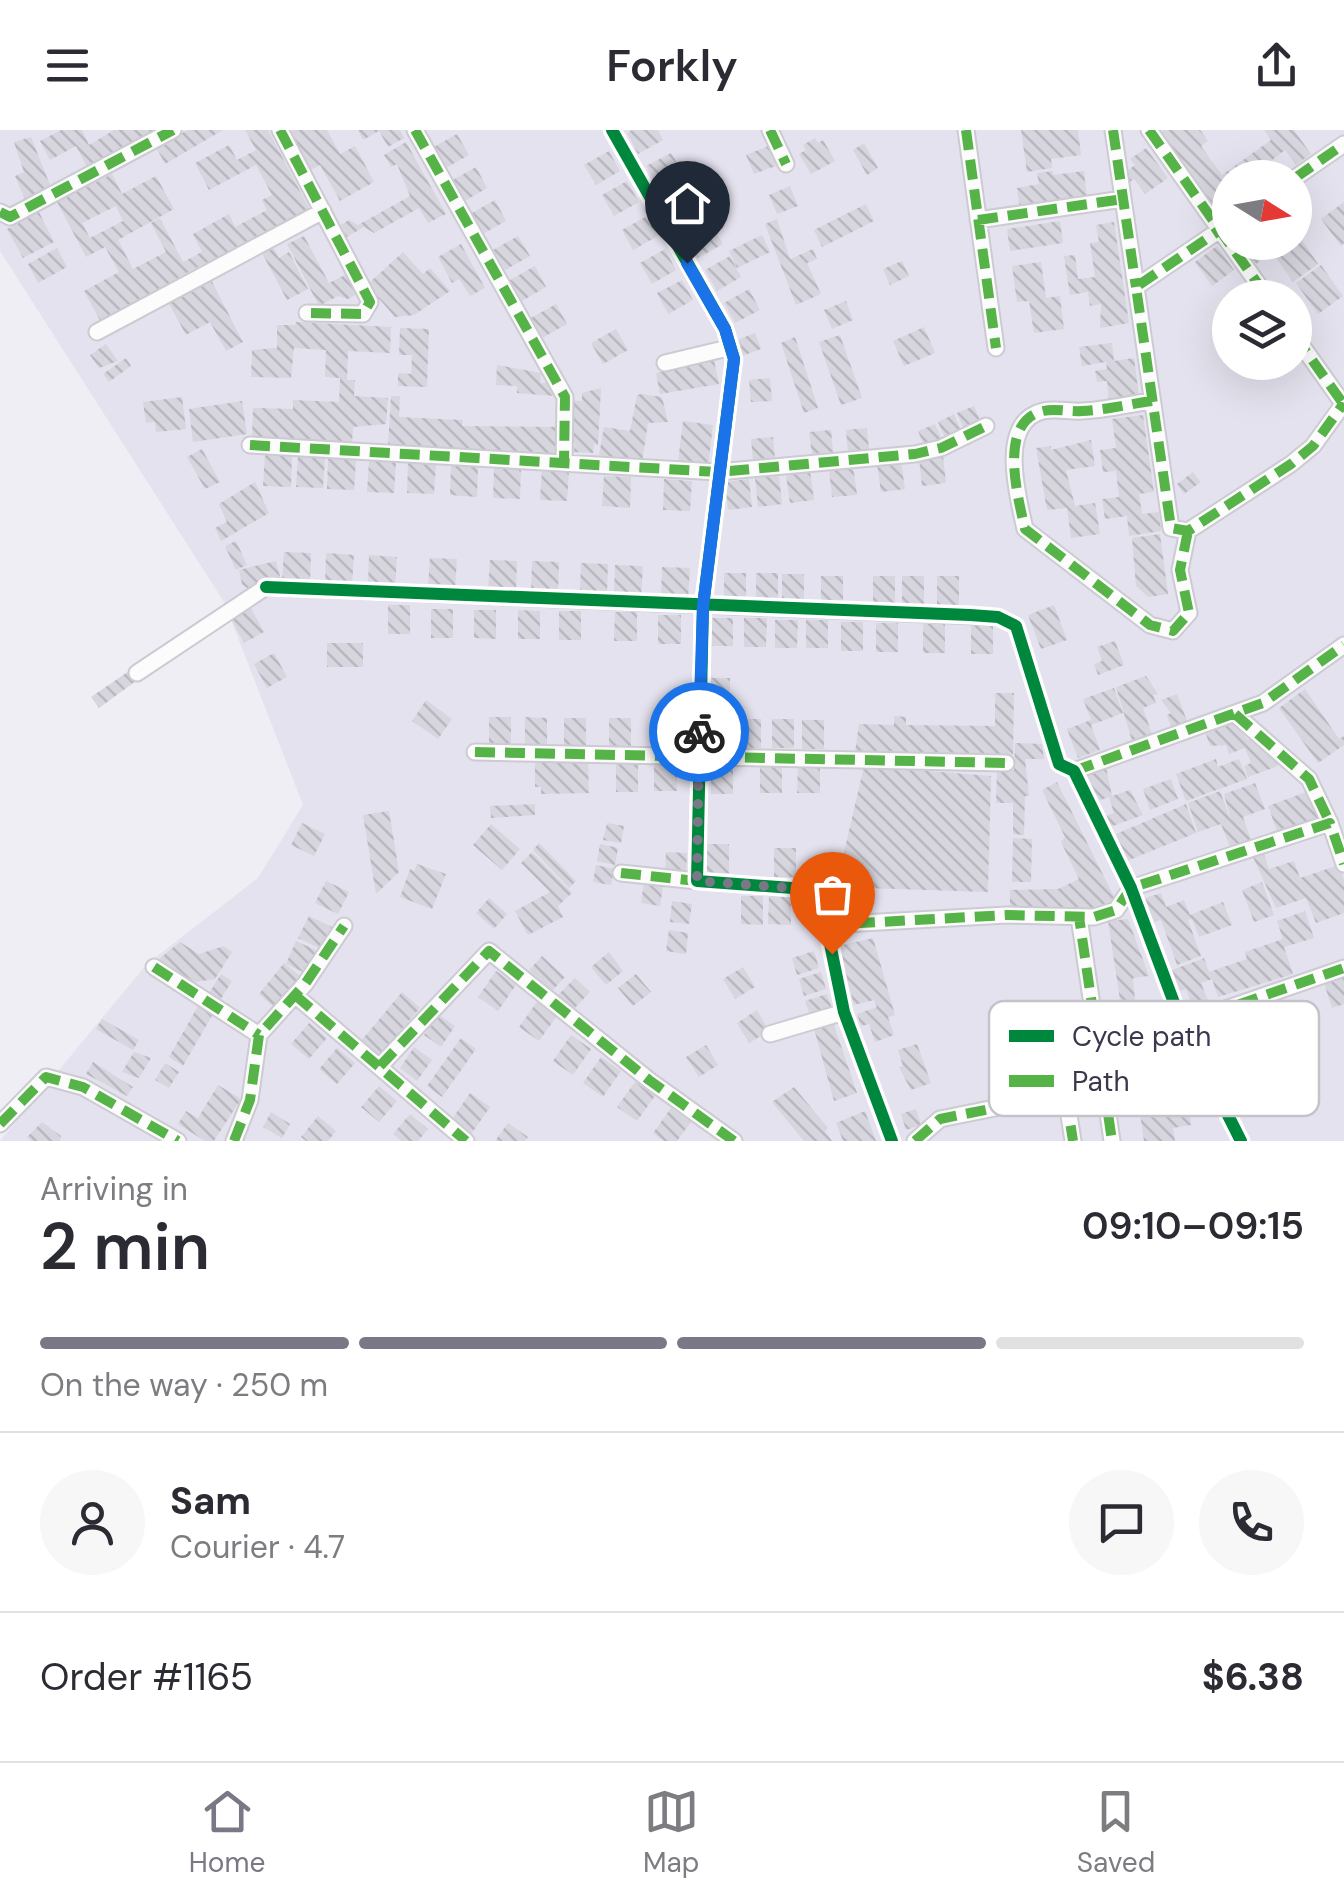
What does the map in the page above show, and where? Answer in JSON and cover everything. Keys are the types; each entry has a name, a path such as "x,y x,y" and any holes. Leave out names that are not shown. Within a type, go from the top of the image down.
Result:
{"street":[{"path":"0,212 10,217 173,130"},
{"path":"280,130 370,307 363,314 307,312"},
{"path":"415,130 565,397 564,463"},
{"path":"612,130 732,347 733,380 703,606 697,881"},
{"path":"770,130 786,164"},
{"path":"966,130 996,348"},
{"path":"1113,130 1171,528 1188,532"},
{"path":"1149,130 1212,210"},
{"path":"1312,166 1344,144"},
{"path":"978,220 1123,199"},
{"path":"97,332 322,211"},
{"path":"1136,287 1212,235"},
{"path":"665,363 732,347"},
{"path":"1152,401 1083,411 1042,411 1026,419 1017,432 1014,457 1025,529 1150,625 1173,631 1190,613 1180,570 1188,532 1302,455 1344,404 1312,360"},
{"path":"250,445 718,472 915,454 941,448 986,426"},
{"path":"137,673 266,588 998,617 1016,626 1059,764 1074,771 1131,888 1173,1001"},
{"path":"1074,771 1263,703 1344,645"},
{"path":"1234,714 1309,778 1344,864"},
{"path":"474,752 1006,763"},
{"path":"825,925 1007,915 1079,917 1116,910 1131,888 1330,822"},
{"path":"621,873 819,890 844,1012 892,1141"},
{"path":"1079,917 1091,1001"},
{"path":"234,1141 250,1100 259,1035 295,995 344,926"},
{"path":"380,1066 489,952 649,1080 734,1141"},
{"path":"154,967 259,1035"},
{"path":"1249,1001 1344,968"},
{"path":"295,995 466,1141"},
{"path":"770,1034 844,1012"},
{"path":"0,1124 46,1077 83,1086 158,1136 178,1141"},
{"path":"915,1141 940,1119 989,1110"},
{"path":"1069,1116 1072,1141"},
{"path":"1108,1116 1112,1141"},
{"path":"1228,1116 1241,1141"}],"shaded area":[{"path":"0,130 1344,130 1344,1141 0,1141 147,964 258,878 303,805 224,602 0,251"}],"building":[{"path":"61,130 82,130 89,145 114,130 157,130 87,167 76,146 50,160 40,141"},
{"path":"188,130 223,130 165,164 156,147"},
{"path":"245,130 268,130 310,210 210,267 207,262 179,277 182,282 102,324 84,291 119,272 105,247 86,257 57,202 112,174 122,194 156,176 174,209 118,240 133,269 166,252 151,223 160,218 183,262 202,252 193,234 229,214 235,227 267,210 262,200 272,195 256,165 209,190 195,163 229,145 237,160 256,150","holes":["116,206 123,221 90,238 82,223"]},
{"path":"327,130 340,154 355,146 374,182 340,201 320,165 311,170 290,133"},
{"path":"358,130 400,130 404,138 388,147 379,131 363,140"},
{"path":"658,130 663,140 638,154 627,133"},
{"path":"1021,130 1078,130 1081,155 1051,159 1052,168 1027,172"},
{"path":"1200,130 1208,141 1201,146 1212,161 1212,206 1160,133"},
{"path":"1264,130 1294,130 1311,154 1303,160 1292,160 1285,150 1272,160 1243,160 1271,140"},
{"path":"457,134 469,155 444,169 432,148"},
{"path":"31,137 50,185 25,200 15,176 24,172 14,142"},
{"path":"815,138 818,143 823,140 835,161 811,174 799,154 806,150 803,145"},
{"path":"406,142 446,214 428,223 419,208 374,233 364,227 345,238 339,226 349,220 358,225 410,196 397,164 391,167 384,155"},
{"path":"864,143 878,168 867,175 853,150"},
{"path":"768,146 776,166 754,174 746,155"},
{"path":"1146,148 1168,178 1145,194 1134,179 1130,182 1127,171 1135,165 1130,159"},
{"path":"609,151 620,171 596,185 584,165"},
{"path":"671,153 683,173 658,187 646,166"},
{"path":"476,167 487,188 463,202 451,181"},
{"path":"1053,171 1053,175 1084,171 1087,198 1020,211 1017,188 1039,184 1037,173"},
{"path":"627,181 639,202 614,216 602,195"},
{"path":"790,186 798,206 777,214 769,195"},
{"path":"692,190 704,211 679,225 667,204"},
{"path":"495,200 506,221 481,235 470,214"},
{"path":"1344,202 1344,243 1341,246 1321,219"},
{"path":"866,204 874,221 822,247 814,230"},
{"path":"39,212 54,242 23,258 7,229"},
{"path":"647,216 658,236 633,250 622,230"},
{"path":"777,219 790,259 813,249 817,259 807,263 821,294 796,305 765,224"},
{"path":"1060,221 1063,243 1010,251 1007,229"},
{"path":"1114,222 1129,323 1100,328 1101,304 1090,306 1088,292 1070,295 1064,256 1075,255 1078,279 1095,277 1090,243 1099,242 1096,225"},
{"path":"711,224 723,244 698,258 686,238"},
{"path":"762,235 770,252 737,268 729,251"},
{"path":"304,236 329,283 347,274 357,294 348,299 338,296 319,306 287,244"},
{"path":"518,236 530,256 505,270 493,250"},
{"path":"461,244 485,288 470,296 459,279 452,283 438,257"},
{"path":"272,245 279,258 289,252 308,289 287,300 261,251"},
{"path":"57,248 67,267 38,283 28,264"},
{"path":"665,249 676,270 652,284 640,263"},
{"path":"1212,250 1212,260 1227,260 1234,270 1220,280 1212,280 1212,286 1195,262"},
{"path":"403,252 423,274 430,268 450,291 414,315 395,317 367,285"},
{"path":"1312,255 1318,264 1292,280 1278,260 1312,260"},
{"path":"730,256 741,277 717,291 705,270"},
{"path":"902,261 909,276 890,285 883,269"},
{"path":"1041,262 1046,298 1060,296 1064,329 1034,333 1029,301 1017,302 1012,266"},
{"path":"1321,265 1343,296 1318,314 1312,306 1312,280 1300,280"},
{"path":"535,266 546,287 522,301 510,280"},
{"path":"209,276 243,342 226,351 210,322 186,335 167,300"},
{"path":"682,280 693,300 668,314 657,293"},
{"path":"749,289 760,310 735,323 724,303"},
{"path":"846,301 853,320 832,329 824,310"},
{"path":"556,304 567,324 542,338 531,318"},
{"path":"296,322 391,327 390,353 348,351 347,380 355,380 354,396 388,398 386,424 353,427 352,444 252,440 253,408 293,409 293,400 339,402 340,378 325,377 326,350 294,348 291,378 251,377 252,350 277,348 277,325"},
{"path":"924,327 935,353 904,366 893,341"},
{"path":"400,328 429,329 427,387 398,386 398,373 411,374 412,355 399,355"},
{"path":"616,329 628,350 603,364 591,343"},
{"path":"755,333 761,349 742,356 737,340"},
{"path":"840,335 862,398 841,405 819,342"},
{"path":"795,337 818,408 804,413 781,343"},
{"path":"1112,343 1114,361 1134,358 1139,396 1109,401 1107,381 1097,382 1095,371 1107,369 1106,362 1082,366 1079,347"},
{"path":"106,344 118,361 99,368 90,355"},
{"path":"126,358 131,366 109,382 103,374"},
{"path":"714,360 719,384 660,394 656,373"},
{"path":"497,365 541,373 540,383 549,383 555,396 517,393 517,386 496,385"},
{"path":"770,378 772,401 751,402 749,380"},
{"path":"601,388 598,445 594,444 593,453 574,452 575,443 567,443 569,400 582,401 582,393"},
{"path":"637,395 662,397 668,422 648,423 642,462 599,455 604,427 630,431"},
{"path":"391,396 400,396 399,417 463,420 462,426 562,427 561,455 388,445"},
{"path":"182,397 186,429 156,432 155,422 146,423 143,402"},
{"path":"242,401 247,434 193,442 189,409"},
{"path":"974,406 982,425 965,432 957,413"},
{"path":"954,414 962,433 946,440 938,422"},
{"path":"1143,415 1154,492 1139,494 1142,514 1159,512 1161,531 1129,536 1127,516 1105,519 1102,499 1119,497 1116,471 1103,472 1100,450 1116,448 1112,419"},
{"path":"683,421 713,425 708,466 678,462"},
{"path":"935,424 943,442 926,450 918,431"},
{"path":"867,428 869,450 848,452 846,430"},
{"path":"831,430 833,452 812,454 809,432"},
{"path":"773,437 775,459 753,461 751,439"},
{"path":"1091,440 1095,466 1066,470 1075,506 1095,503 1100,534 1071,538 1067,508 1047,510 1036,448 1051,446 1051,450"},
{"path":"202,449 220,482 205,489 187,457"},
{"path":"265,455 292,456 291,487 263,486"},
{"path":"943,455 946,483 922,486 919,458"},
{"path":"298,456 325,458 323,488 296,487"},
{"path":"328,458 356,460 354,490 327,489"},
{"path":"369,461 396,462 394,493 367,492"},
{"path":"901,461 905,489 881,492 877,464"},
{"path":"408,463 436,464 434,494 407,493"},
{"path":"451,465 478,466 477,497 450,495"},
{"path":"853,466 857,495 832,497 829,469"},
{"path":"494,467 521,468 520,499 493,498"},
{"path":"542,469 569,471 567,501 540,500"},
{"path":"810,471 814,500 790,503 786,475"},
{"path":"1193,472 1201,482 1184,494 1177,484"},
{"path":"779,475 782,504 758,507 755,478"},
{"path":"604,476 631,477 630,508 602,506"},
{"path":"664,479 692,481 690,511 663,510"},
{"path":"749,479 752,507 728,510 725,482"},
{"path":"255,482 269,513 221,541 215,528 227,522 219,504"},
{"path":"1160,534 1168,594 1148,597 1136,586 1132,538"},
{"path":"236,541 247,565 236,570 225,546"},
{"path":"284,552 311,553 310,583 282,582"},
{"path":"326,553 354,555 352,585 325,584"},
{"path":"369,555 397,557 395,587 368,586"},
{"path":"430,558 457,559 455,590 428,588"},
{"path":"490,560 517,561 516,592 488,590"},
{"path":"276,561 281,580 247,588 242,584 239,570"},
{"path":"532,561 559,562 558,593 531,592"},
{"path":"581,563 608,564 607,594 580,593"},
{"path":"615,565 643,566 641,596 614,595"},
{"path":"662,567 690,568 688,599 661,597"},
{"path":"724,573 746,573 746,601 724,601"},
{"path":"756,573 778,573 778,602 756,602"},
{"path":"782,574 804,574 804,602 782,602"},
{"path":"821,576 843,576 843,604 821,604"},
{"path":"873,576 895,576 895,605 873,605"},
{"path":"902,576 924,576 924,605 902,605"},
{"path":"937,576 959,576 959,605 937,605"},
{"path":"388,605 410,605 410,634 388,634"},
{"path":"1054,605 1067,640 1041,649 1028,615"},
{"path":"251,608 264,632 244,643 231,619"},
{"path":"431,609 453,609 453,638 431,638"},
{"path":"474,610 496,610 496,639 474,638"},
{"path":"518,610 540,611 540,639 518,639"},
{"path":"559,611 581,611 581,640 559,640"},
{"path":"615,612 637,612 637,641 614,641"},
{"path":"658,615 681,615 681,644 658,644"},
{"path":"711,618 733,618 733,646 711,646"},
{"path":"744,618 767,618 766,647 744,647"},
{"path":"775,620 798,620 797,648 775,648"},
{"path":"806,620 828,620 828,648 806,648"},
{"path":"841,622 863,622 863,651 841,651"},
{"path":"876,623 898,623 898,652 876,652"},
{"path":"923,624 945,624 945,653 923,653"},
{"path":"971,625 993,625 993,654 971,654"},
{"path":"1115,641 1124,665 1098,675 1094,664 1102,661 1097,647"},
{"path":"327,643 363,643 363,667 327,667"},
{"path":"274,653 287,677 267,688 254,664"},
{"path":"129,671 136,681 99,708 91,697"},
{"path":"1146,676 1158,694 1153,695 1156,703 1143,708 1153,737 1133,744 1116,687"},
{"path":"708,678 730,678 730,707 707,706"},
{"path":"1114,688 1123,713 1091,725 1100,750 1078,758 1067,729 1091,720 1083,699"},
{"path":"1305,689 1339,739 1344,736 1344,745 1318,763 1279,708"},
{"path":"995,693 1014,693 1013,755 944,753 944,757 855,752 859,724 894,725 894,716 906,717 906,725 995,726"},
{"path":"1177,694 1187,721 1171,727 1167,715 1171,713 1161,700"},
{"path":"426,700 452,719 438,739 412,721"},
{"path":"489,717 511,717 511,746 489,746"},
{"path":"525,717 547,718 547,746 525,746"},
{"path":"564,718 586,718 586,746 564,747"},
{"path":"609,718 631,718 631,746 609,746"},
{"path":"651,718 673,718 673,747 651,747"},
{"path":"709,719 731,719 731,747 709,747"},
{"path":"738,719 761,719 761,748 738,748"},
{"path":"772,719 794,719 794,748 772,748"},
{"path":"802,720 824,720 824,749 802,749"},
{"path":"1234,723 1248,740 1252,739 1275,758 1278,766 1248,777 1244,766 1251,763 1245,748 1229,754 1226,745 1210,746 1206,734"},
{"path":"1015,743 1042,744 1044,759 1025,759 1029,796 1025,796 1024,835 1013,834 1013,803 996,803 997,770 1014,770"},
{"path":"1216,759 1218,767 1239,759 1247,779 1186,801 1176,774"},
{"path":"588,760 589,793 541,794 541,787 535,787 535,761"},
{"path":"654,762 677,762 677,791 654,791"},
{"path":"616,763 638,763 638,792 616,792"},
{"path":"760,764 782,765 782,793 760,793"},
{"path":"711,765 733,765 733,794 711,794"},
{"path":"798,765 820,765 820,793 797,793"},
{"path":"864,766 991,776 988,892 836,887"},
{"path":"1106,767 1112,796 1130,790 1143,815 1107,828 1100,818 1114,813 1109,797 1093,803 1083,775"},
{"path":"1171,779 1178,799 1150,810 1143,789"},
{"path":"1057,782 1115,899 1093,909 1010,906 1010,890 1058,889 1079,879 1061,842 1065,837 1042,790"},
{"path":"1255,783 1265,809 1243,817 1251,840 1230,847 1221,824 1198,832 1188,803 1220,791 1231,821 1224,794"},
{"path":"1309,791 1319,819 1278,834 1268,806"},
{"path":"535,804 535,815 491,818 490,806"},
{"path":"1186,804 1196,833 1124,862 1114,835"},
{"path":"389,811 399,872 376,894 363,815"},
{"path":"302,823 325,834 314,856 291,845"},
{"path":"607,823 624,826 621,843 603,840"},
{"path":"491,824 520,849 502,870 473,845"},
{"path":"1013,838 1032,839 1031,882 1012,882"},
{"path":"539,843 576,881 569,888 533,850"},
{"path":"600,844 618,848 615,865 597,861"},
{"path":"707,844 729,844 729,873 707,873"},
{"path":"774,848 796,848 796,877 774,877"},
{"path":"532,852 572,893 558,906 563,917 528,935 515,911 550,892 521,863"},
{"path":"666,852 687,853 686,874 665,873"},
{"path":"1264,854 1269,869 1294,861 1300,878 1339,865 1344,880 1344,913 1316,923 1306,898 1276,908 1253,857"},
{"path":"417,864 446,874 432,909 400,897 410,869 414,871"},
{"path":"596,865 614,869 611,885 593,882"},
{"path":"326,881 349,892 338,914 315,903"},
{"path":"1262,882 1274,915 1254,922 1242,890"},
{"path":"644,883 663,886 660,906 641,903"},
{"path":"1161,893 1166,907 1184,900 1190,915 1223,902 1232,925 1199,937 1192,919 1188,920 1201,956 1177,965 1161,920 1149,924 1140,900"},
{"path":"741,896 763,896 763,925 741,924"},
{"path":"769,896 791,896 791,925 768,924"},
{"path":"489,898 507,914 494,929 476,913"},
{"path":"672,901 692,904 689,924 670,922"},
{"path":"1305,911 1314,938 1284,947 1293,974 1218,997 1212,979 1201,983 1208,1001 1190,1001 1186,989 1174,993 1167,972 1204,958 1209,972 1247,959 1245,952 1283,939 1277,921"},
{"path":"309,916 332,927 321,949 298,938"},
{"path":"1128,919 1149,976 1133,978 1135,1001 1120,1001 1108,921"},
{"path":"669,930 688,933 686,954 666,951"},
{"path":"873,938 895,1015 888,1017 894,1035 875,1042 869,1024 861,1026 857,1014 877,1007 874,1000 854,1005 838,946"},
{"path":"296,941 320,952 309,975 286,964"},
{"path":"180,942 199,954 224,946 232,952 215,979 189,983 154,963"},
{"path":"814,951 819,968 797,975 792,958"},
{"path":"609,952 623,971 606,985 591,967"},
{"path":"542,956 565,977 552,991 529,970"},
{"path":"284,963 300,976 274,1007 259,994"},
{"path":"743,967 755,987 735,999 723,979"},
{"path":"496,971 516,985 498,1011 478,997"},
{"path":"821,972 826,989 804,996 799,979"},
{"path":"221,974 232,981 219,1002 208,995"},
{"path":"636,974 651,992 633,1006 618,988"},
{"path":"1344,977 1344,1004 1332,1008 1324,983"},
{"path":"575,978 590,992 571,1012 556,997"},
{"path":"402,992 420,1008 379,1056 361,1041"},
{"path":"827,994 833,1011 811,1018 805,1001"},
{"path":"537,1002 557,1016 539,1041 519,1027"},
{"path":"198,1006 213,1014 183,1066 169,1057"},
{"path":"757,1010 769,1031 749,1043 737,1023"},
{"path":"439,1015 455,1026 441,1047 424,1035"},
{"path":"102,1019 139,1040 133,1050 96,1029"},
{"path":"832,1019 857,1093 834,1101 813,1025"},
{"path":"309,1023 327,1038 309,1059 291,1044"},
{"path":"571,1035 591,1049 573,1075 553,1061"},
{"path":"461,1038 476,1049 442,1097 427,1086"},
{"path":"917,1044 931,1083 911,1090 899,1067 903,1066 898,1050"},
{"path":"706,1045 718,1065 699,1077 686,1057"},
{"path":"414,1047 432,1060 417,1081 400,1068"},
{"path":"337,1048 355,1063 337,1084 319,1069"},
{"path":"134,1052 151,1058 139,1078 122,1072"},
{"path":"601,1057 621,1071 603,1097 583,1083"},
{"path":"93,1062 133,1087 127,1096 86,1074"},
{"path":"165,1063 179,1072 169,1088 155,1080"},
{"path":"635,1082 655,1096 637,1121 617,1107"},
{"path":"218,1085 241,1099 214,1141 205,1141 178,1124 186,1111 198,1118"},
{"path":"379,1086 397,1101 379,1122 361,1107"},
{"path":"794,1087 828,1128 825,1131 832,1141 804,1141 772,1102"},
{"path":"470,1093 490,1107 472,1133 452,1119"},
{"path":"671,1108 691,1122 677,1141 664,1141 653,1133"},
{"path":"916,1109 921,1125 906,1130 901,1114"},
{"path":"865,1111 876,1141 843,1141 836,1123"},
{"path":"271,1112 290,1124 282,1138 263,1127"},
{"path":"410,1114 428,1129 418,1141 401,1141 393,1134"},
{"path":"318,1116 336,1131 328,1141 306,1141 301,1137"},
{"path":"1140,1116 1190,1116 1191,1125 1173,1128 1175,1141 1144,1141"},
{"path":"42,1122 61,1136 60,1141 31,1141 27,1137"},
{"path":"508,1123 528,1137 525,1141 495,1141"}],"marked path":[{"path":"0,212 10,217 173,130"},
{"path":"280,130 370,302 363,314 307,313"},
{"path":"415,130 565,397 564,463"},
{"path":"770,130 786,164"},
{"path":"966,130 996,348"},
{"path":"1113,130 1136,287"},
{"path":"1149,130 1255,280"},
{"path":"1312,166 1344,144"},
{"path":"978,220 1123,199"},
{"path":"1212,235 1136,287 1171,528 1188,531 1291,464 1313,446 1344,403"},
{"path":"1312,360 1344,405"},
{"path":"1152,401 1091,410 1048,410 1029,418 1020,430 1014,462 1025,529 1150,625 1173,631 1189,613 1180,570 1188,531"},
{"path":"250,445 718,472 915,454 941,448 986,426"},
{"path":"1074,771 1263,703 1344,645"},
{"path":"1235,714 1309,779 1330,823"},
{"path":"475,752 1006,763"},
{"path":"825,925 1007,915 1094,917 1116,910 1131,888 1330,823 1344,864"},
{"path":"621,873 697,881"},
{"path":"1079,917 1091,1001"},
{"path":"234,1141 250,1100 259,1035 305,984 344,926"},
{"path":"380,1066 489,951 649,1080 734,1141"},
{"path":"154,967 259,1035"},
{"path":"1249,1001 1344,968"},
{"path":"295,995 466,1141"},
{"path":"0,1124 46,1077 83,1087 178,1141"},
{"path":"915,1141 940,1119 989,1109"},
{"path":"1069,1116 1073,1141"},
{"path":"1108,1116 1112,1141"}],"cycle path":[{"path":"612,130 725,329 734,359 703,606 697,881 819,890 844,1012 892,1141"},
{"path":"266,587 998,617 1016,626 1059,764 1074,771 1131,888 1173,1001"},
{"path":"1228,1116 1241,1141"}],"way so far":[{"path":"699,732 697,881 819,890 832,954"}],"route":[{"path":"687,263 725,329 734,359 703,606 699,732"}]}
